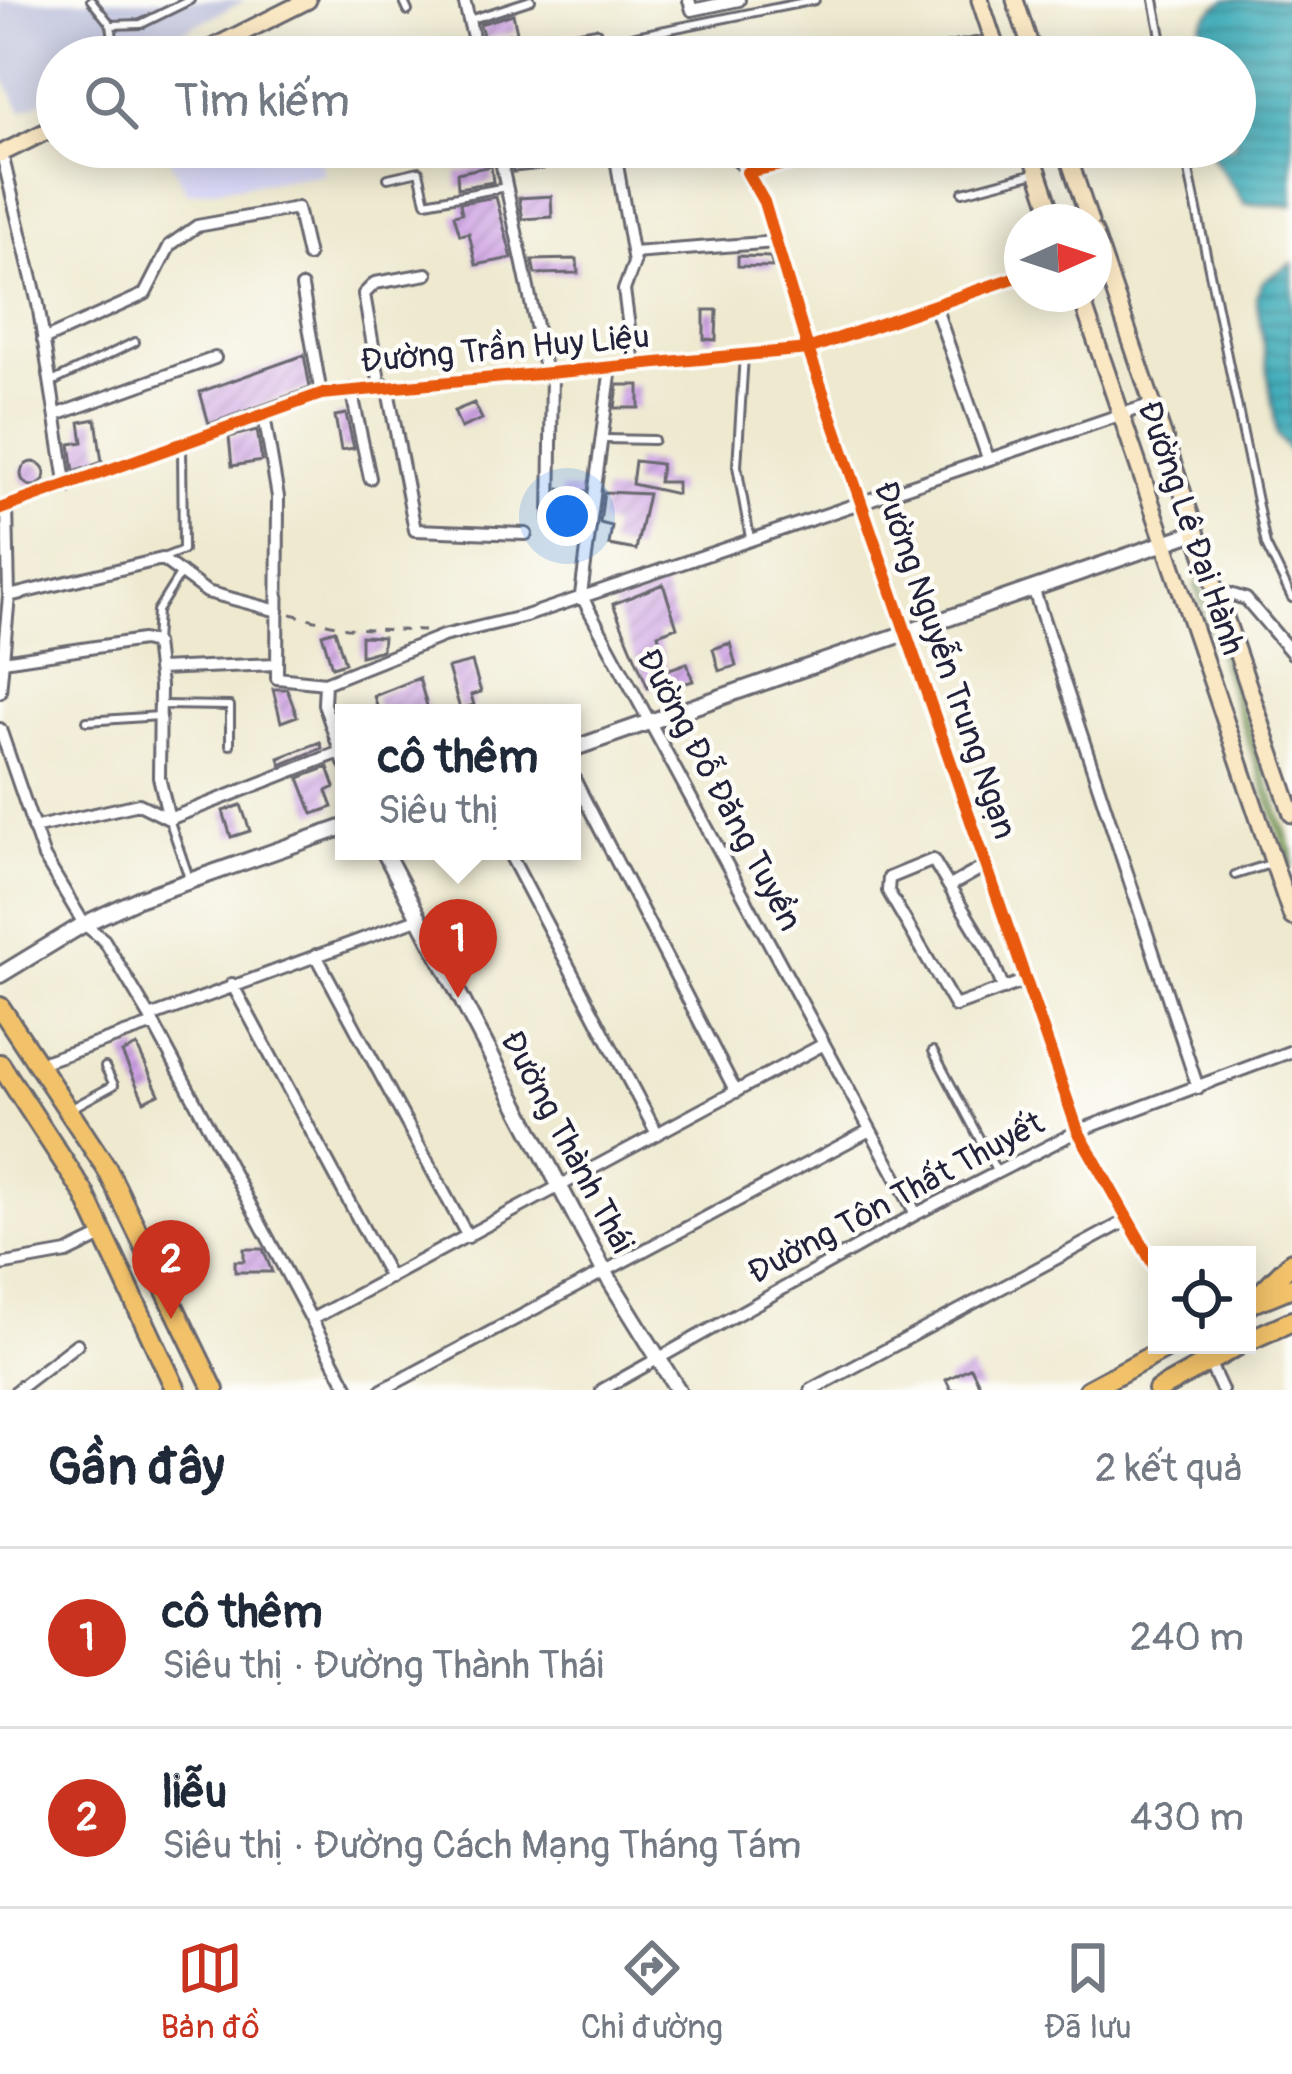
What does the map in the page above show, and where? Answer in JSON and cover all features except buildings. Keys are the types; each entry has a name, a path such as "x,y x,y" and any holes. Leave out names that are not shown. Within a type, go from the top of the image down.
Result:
{"main road":[{"path":"236,36 308,0"},
{"path":"980,0 992,36"},
{"path":"1015,0 1027,36"},
{"path":"1,154 36,136"},
{"path":"1037,168 1049,204"},
{"path":"1072,168 1084,204"},
{"name":"Đường Lê Đại Hành","path":"1112,285 1292,814"},
{"name":"Đường Lê Đại Hành","path":"1086,312 1292,917"},
{"path":"0,1006 137,1226 214,1390"},
{"path":"0,1064 66,1163 176,1390"},
{"path":"1256,1297 1292,1262"},
{"path":"1256,1302 1292,1287"},
{"path":"1256,1337 1292,1325"},
{"path":"1088,1390 1155,1354"},
{"path":"1158,1390 1223,1354"}],"street":[{"path":"464,0 473,36"},
{"path":"689,0 692,10 740,0"},
{"path":"1,154 44,340 67,488"},
{"path":"502,168 549,373 550,517"},
{"path":"618,168 633,253 624,290 634,365"},
{"name":"Đường Nguyễn Trung Ngạn","path":"744,168 764,202 808,349 1078,1131 1148,1256"},
{"path":"747,172 766,168"},
{"path":"44,340 145,293 170,245 197,226 298,208 308,256"},
{"path":"633,253 776,242"},
{"path":"427,274 368,286 364,304 374,329 415,530 526,534"},
{"name":"Đường Trần Huy Liệu","path":"3,508 321,394 808,349 1004,281"},
{"name":"Đường Trần Huy Liệu","path":"302,287 321,394"},
{"path":"935,306 988,458"},
{"path":"56,415 214,358"},
{"path":"580,595 611,367"},
{"path":"352,389 370,478"},
{"path":"264,415 278,496 277,678 326,682 443,636 526,616 1152,404"},
{"path":"0,692 9,596 3,508"},
{"path":"581,746 1196,532"},
{"path":"9,596 161,559 207,592 278,611"},
{"path":"1216,590 1246,598 1292,653"},
{"path":"1034,591 1198,1088"},
{"name":"Đường Đỗ Đăng Tuyển","path":"580,595 652,719 916,1214"},
{"path":"3,661 154,643 159,669 159,777 169,819"},
{"path":"159,669 277,664"},
{"path":"326,682 324,704 335,737"},
{"path":"0,729 33,828 85,923 104,940 152,1021 349,1390"},
{"path":"33,828 139,804 169,819 335,760"},
{"path":"581,792 736,1092"},
{"path":"0,975 85,923 335,830"},
{"path":"1004,989 937,863 928,859 896,873 887,884 950,1002 964,1007 1027,980"},
{"name":"Đường Thành Thái","path":"388,860 604,1271 678,1390"},
{"path":"513,860 657,1134"},
{"path":"950,886 987,865"},
{"path":"40,1064 152,1021 232,983 417,919"},
{"path":"316,955 468,1237"},
{"path":"232,983 390,1278"},
{"path":"314,1318 824,1044"},
{"name":"Đường Tôn Thất Thuyết","path":"602,1390 916,1214 1078,1131 1292,1051"},
{"path":"382,1390 870,1130"},
{"path":"811,1390 1126,1221"},
{"path":"0,1265 67,1253 104,1235"},
{"path":"17,1390 77,1344"},
{"path":"1209,1362 1222,1390"}],"lane":[{"path":"91,0 111,25 113,36"},
{"path":"111,25 141,24 190,0"},
{"path":"403,0 408,11"},
{"path":"469,20 531,0"},
{"path":"636,36 815,0"},
{"path":"1154,0 1161,36"},
{"path":"576,36 597,32"},
{"path":"1188,168 1266,544 1292,598"},
{"path":"388,178 419,171 426,202 506,187"},
{"path":"963,192 1038,172"},
{"path":"50,383 135,342"},
{"path":"744,355 736,466 750,538"},
{"path":"600,440 654,440"},
{"path":"161,559 183,550 182,446"},
{"path":"154,643 157,611 182,571"},
{"path":"87,722 230,706 230,745"},
{"path":"169,819 190,881"},
{"path":"1235,875 1273,862"},
{"path":"934,1051 997,1173"},
{"path":"69,1110 114,1084 105,1066"}],"path":[{"path":"278,611 347,628 419,629 443,636"}],"shaded area":[{"path":"0,0 246,0 173,36 36,36 36,104 22,111 0,71"},
{"path":"174,168 323,168 325,174 187,193"}],"green space":[{"path":"1198,580 1292,852 1292,869 1195,587"}],"water":[{"path":"1226,0 1292,0 1292,206 1245,204 1220,168 1256,168 1256,36 1199,36 1210,11"},
{"path":"1292,263 1292,456 1277,435 1256,296 1264,280"}],"cycle path":[{"path":"766,168 747,172 764,202 808,349 1078,1131 1148,1255"},
{"path":"0,509 321,394 808,349 1004,281"}],"place":[{"name":"cô thêm","path":"458,998"},
{"name":"liễu","path":"171,1319"}]}
